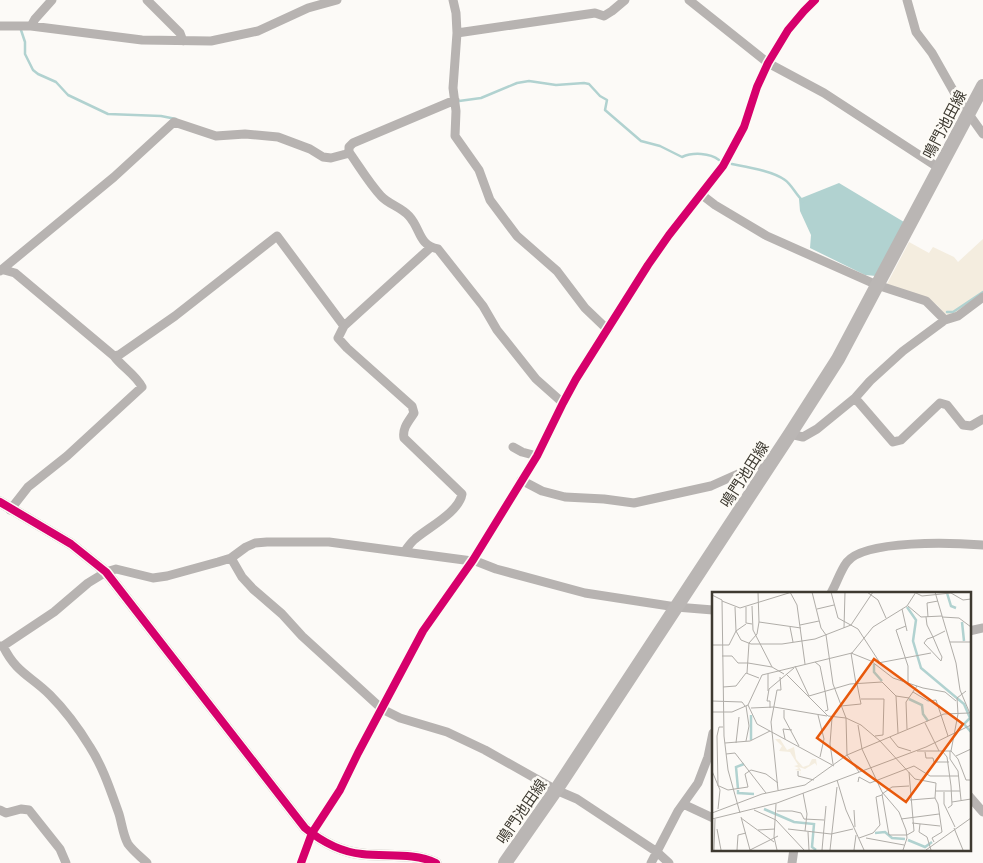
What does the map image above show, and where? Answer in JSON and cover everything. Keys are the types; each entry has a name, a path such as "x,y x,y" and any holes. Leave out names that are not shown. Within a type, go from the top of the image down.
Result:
{"main road":[{"name":"鳴門池田線","path":"505,863 556,790 838,359 983,86"}],"street":[{"path":"31,26 52,0"},
{"path":"147,0 180,33 183,41"},
{"path":"0,26 31,26 142,40 211,41 258,31 308,8 337,0"},
{"path":"453,0 457,33 454,63 455,136 479,170 490,200 517,236 557,272 585,308 608,330"},
{"path":"457,33 595,13 604,16 624,0"},
{"path":"689,0 768,63 824,93 939,168"},
{"path":"300,863 312,833 340,790 423,632 472,560 537,456 563,403 648,265 723,166 744,127 757,87 768,63 788,30 815,0"},
{"path":"907,0 916,32 932,52 958,100 983,134"},
{"path":"2,270 114,177 174,122 216,136 245,134 278,137 310,149 323,157 330,158 346,154 353,143 454,100"},
{"path":"349,150 382,197 400,208 410,217 419,236 430,248 438,249 484,306 497,330 536,379 563,403"},
{"path":"702,195 715,205 767,236 877,285 926,301 945,320"},
{"path":"114,356 119,355 176,316 277,236 344,326"},
{"path":"405,551 414,540 448,514 461,501 462,494 404,438 404,428 414,413 412,406 338,338 344,326 430,248"},
{"path":"2,270 15,273 114,356 140,382 142,387 67,456 28,487 10,510"},
{"path":"790,434 803,437 817,429 855,398 870,381 903,351 945,320 979,306 983,297"},
{"path":"855,398 893,442 901,440 940,403 947,405 963,426 971,426 983,420"},
{"path":"513,447 522,452 537,456"},
{"path":"521,480 542,491 566,497 634,503 711,486 758,465 771,464"},
{"path":"0,502 10,510 71,544 106,572 119,586 298,821 312,833 341,850 360,854 405,856 436,863"},
{"path":"147,863 129,845 124,836 119,815 91,748 52,697 20,671 9,659 2,646 54,612 88,583 106,572 116,569 153,578 167,576 231,558 255,543 329,542 472,560 496,569 585,593 676,607 712,610"},
{"path":"831,592 847,561 866,550 945,542 983,545"},
{"path":"231,558 242,577 253,589 382,708 400,718 448,732 485,750 556,790 577,798 657,852 670,863"},
{"path":"970,631 983,628"},
{"path":"651,863 683,804 698,783 708,757 712,738"},
{"path":"970,797 983,812"},
{"path":"683,804 712,818"},
{"path":"0,810 6,813 21,809 30,810 57,844 66,863"},
{"path":"792,863 794,850"}],"shaded area":[{"path":"983,239 983,302 949,315 945,314 926,297 911,294 887,284 909,242 929,253 933,247 954,257 958,262"}],"water":[{"path":"839,183 904,222 876,276 865,275 810,248 811,235 800,211 799,199"}],"waterway":[{"path":"21,30 25,42 25,54 33,70 56,82 68,95 108,114 161,116 176,119"},
{"path":"459,101 481,98 517,83 529,81 556,85 589,84 600,96 607,100 605,110 641,141 660,146 682,157 691,154 701,154 719,160"},
{"path":"732,164 760,170 780,177 787,182 803,201"},
{"path":"947,312 953,312 983,292"}],"cycle path":[{"path":"301,863 312,833 340,790 423,631 473,560 537,456 576,379 648,265 723,166 744,127 757,87 768,63 788,30 815,0"},
{"path":"0,502 71,544 106,572 305,828 325,841 346,851 371,855 418,857 436,863"}]}
